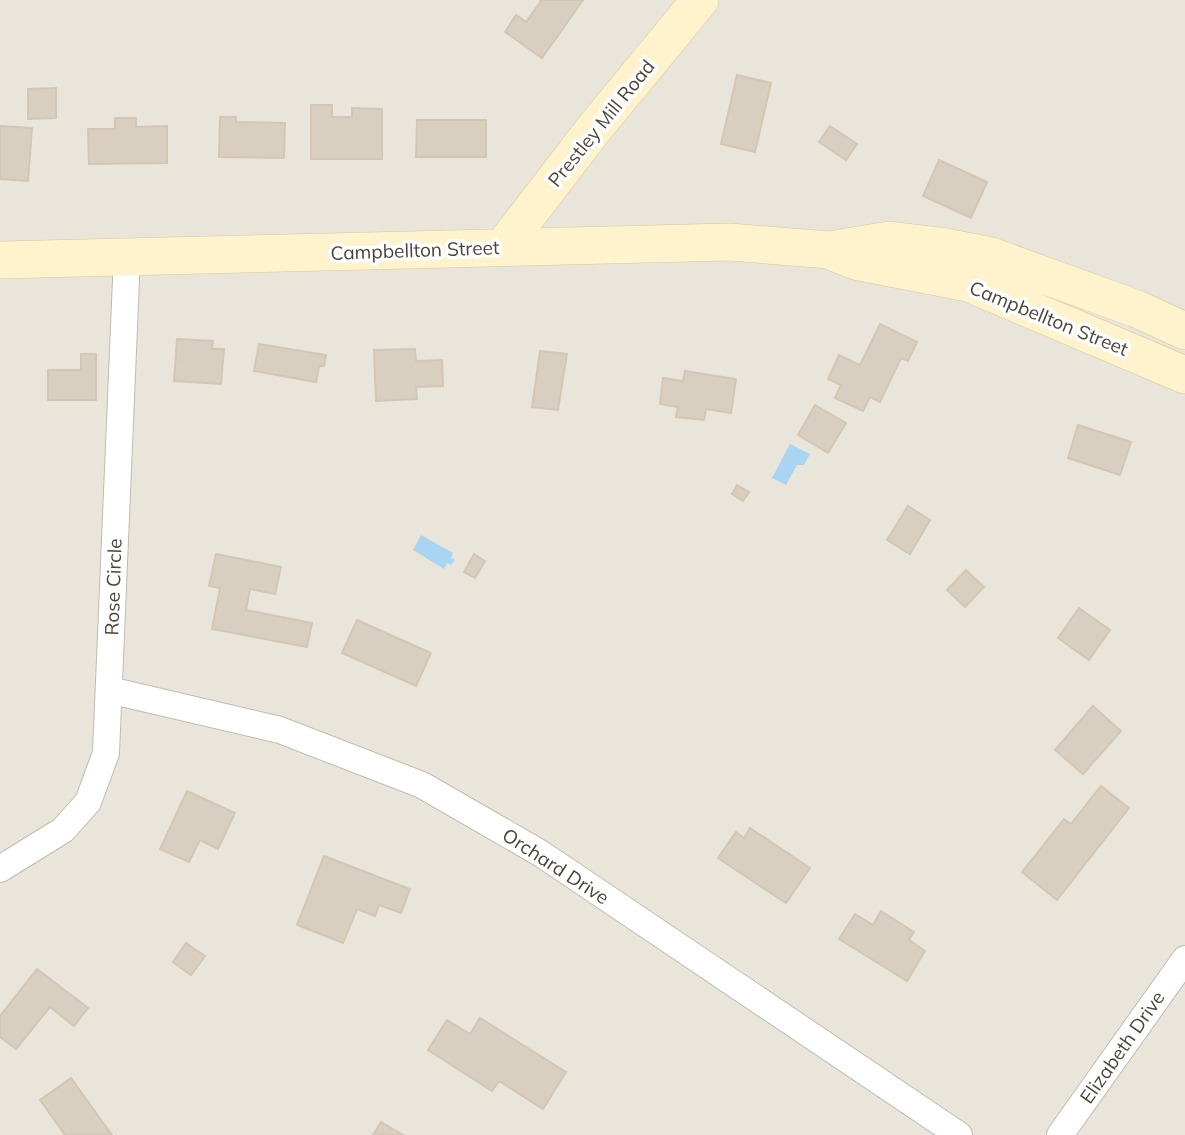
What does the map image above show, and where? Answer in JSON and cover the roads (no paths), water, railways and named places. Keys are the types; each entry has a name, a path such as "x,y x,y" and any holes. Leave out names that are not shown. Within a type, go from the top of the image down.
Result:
{"main road":[{"name":"Prestley Mill Road","path":"503,247 593,130 700,0"},
{"name":"Campbellton Street","path":"0,260 730,242 829,250 888,240 991,256 1137,309 1185,331"},
{"name":"Campbellton Street","path":"829,250 855,261 968,284 1185,375"}],"street":[{"name":"Rose Circle","path":"0,870 63,830 89,802 106,753 127,256"},
{"name":"Orchard Drive","path":"109,690 280,730 422,785 540,853 959,1135"},
{"name":"Elizabeth Drive","path":"1060,1135 1176,989 1185,959"}],"water":[{"path":"790,444 810,454 804,465 797,465 786,485 772,478"},
{"path":"421,535 453,553 451,558 455,560 451,565 447,563 444,569 413,550"}]}
